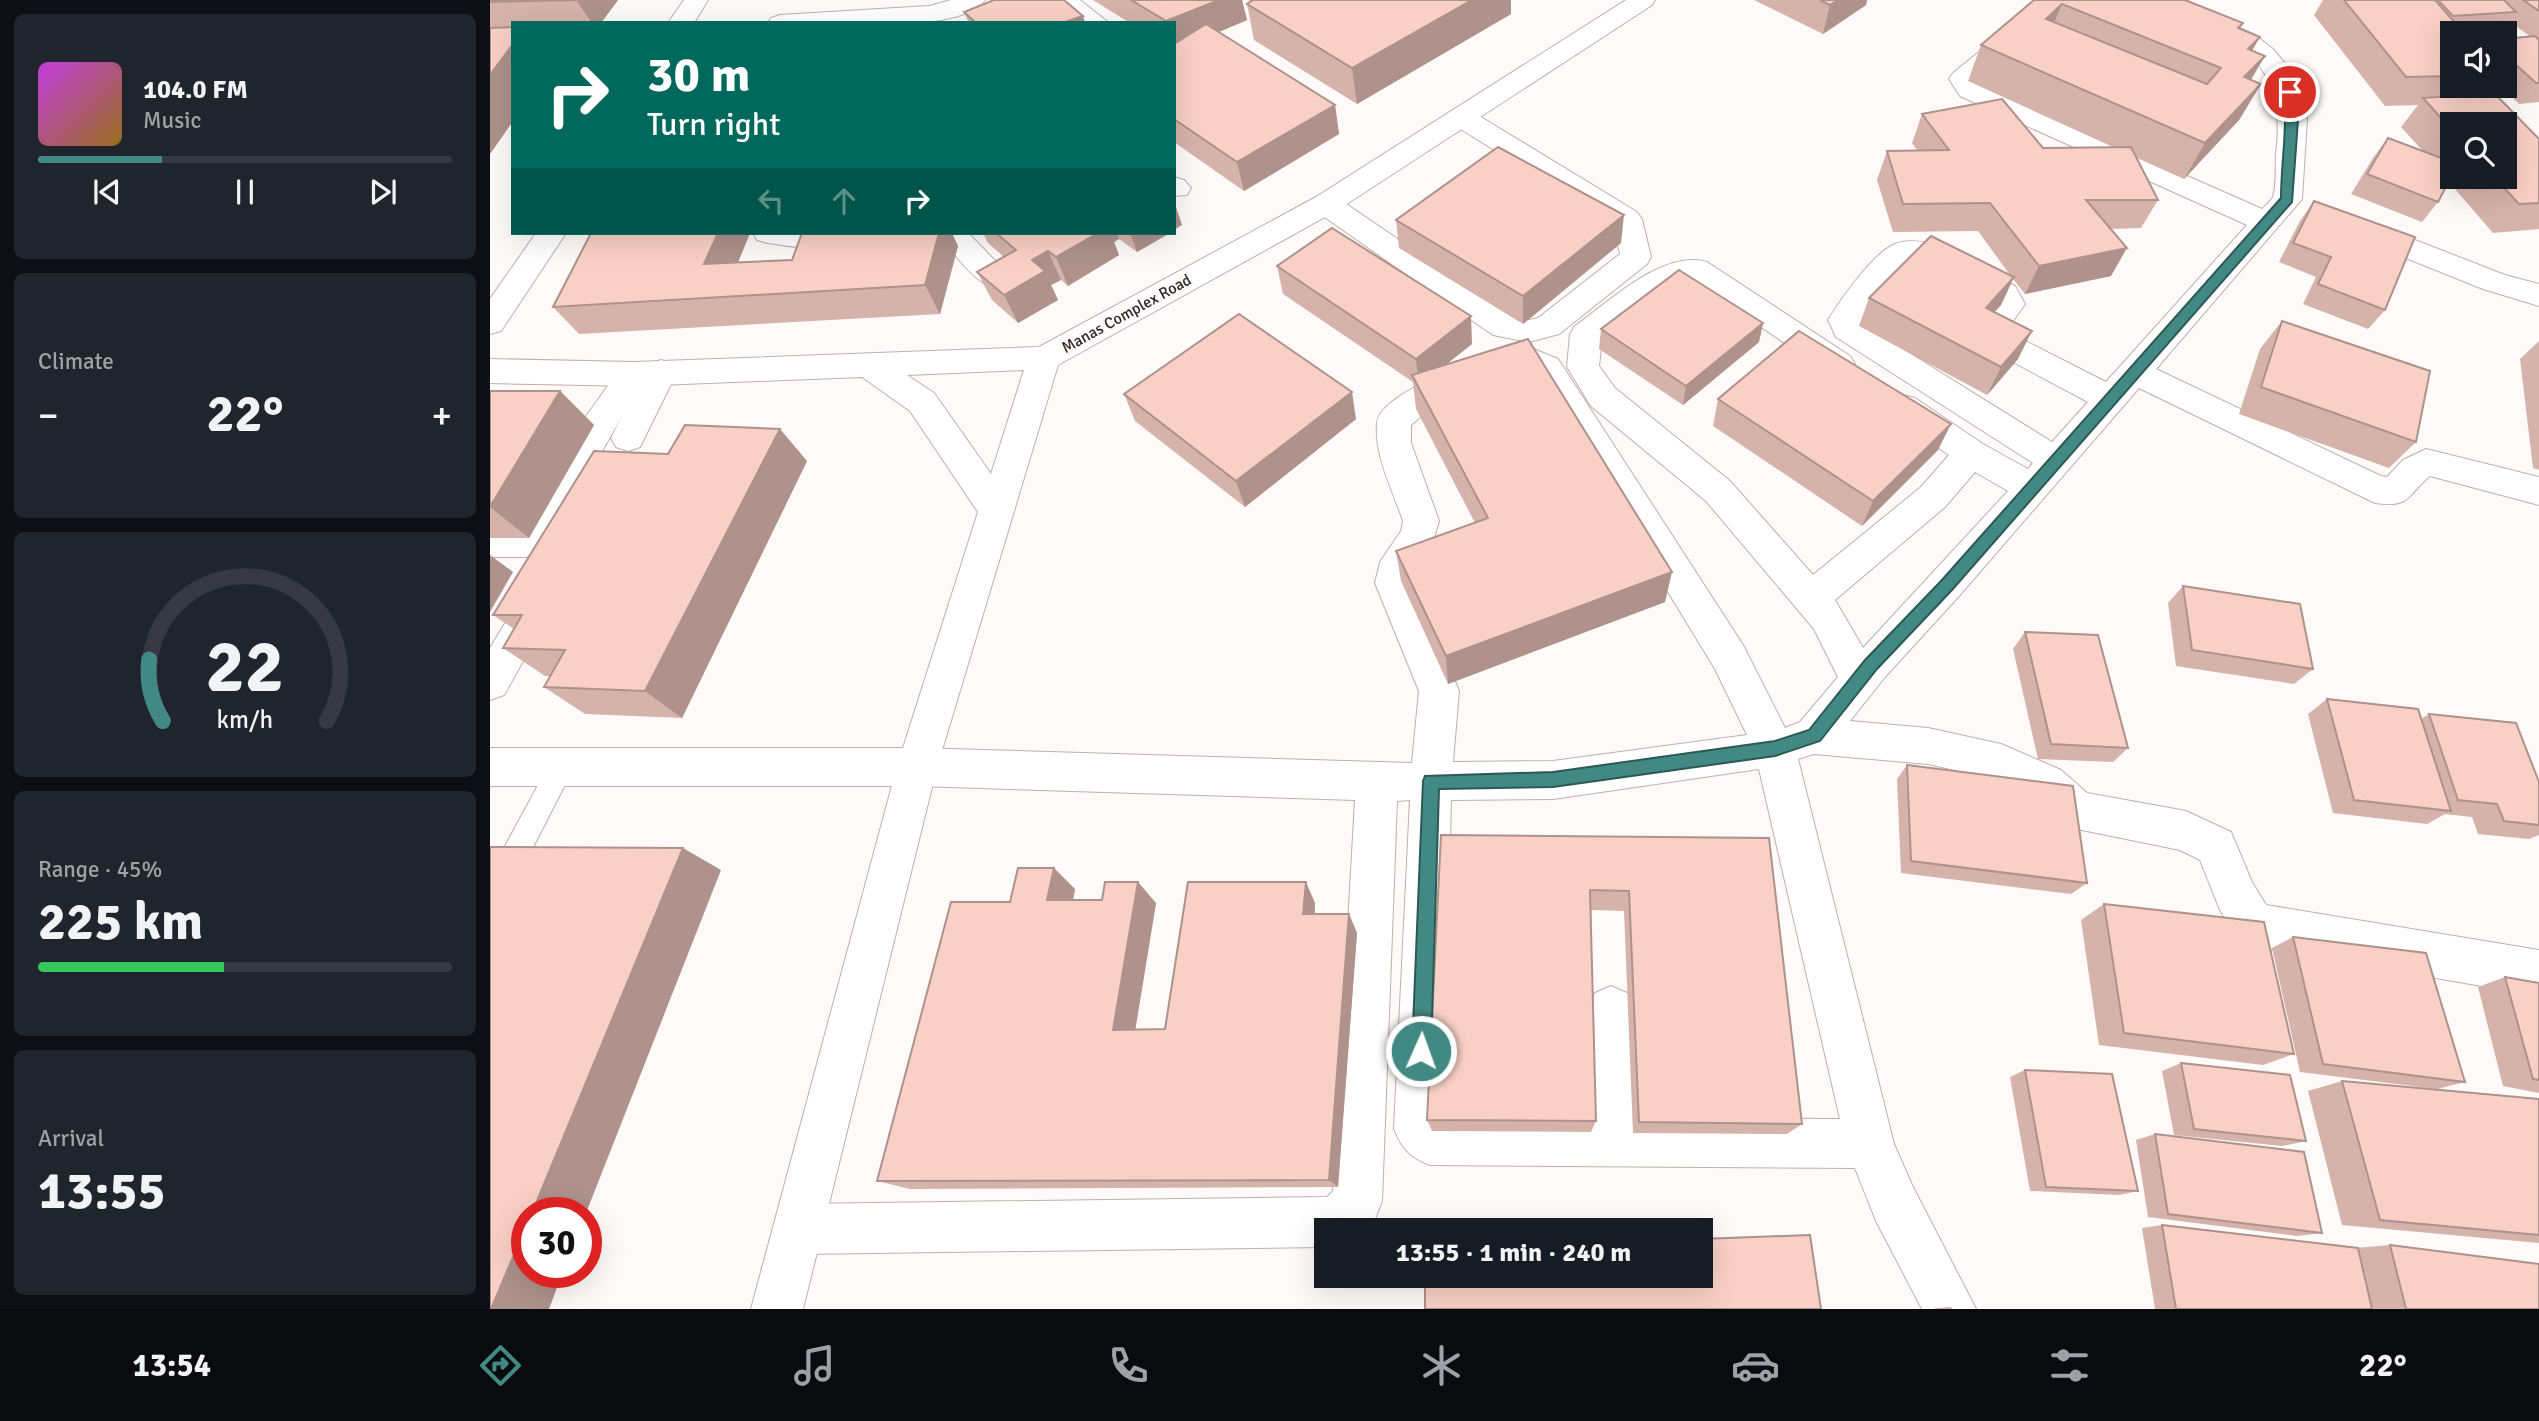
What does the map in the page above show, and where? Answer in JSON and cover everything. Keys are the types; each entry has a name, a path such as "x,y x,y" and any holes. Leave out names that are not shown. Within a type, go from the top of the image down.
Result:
{"street":[{"path":"682,21 696,0"},
{"path":"842,21 935,18 973,0"},
{"path":"1063,0 1094,21"},
{"name":"Manas Complex Road","path":"490,371 648,373 1044,358 1326,204 1643,0"},
{"path":"2058,0 1962,79 1969,90 2302,213 2494,282 2539,295"},
{"path":"2172,6 2222,0"},
{"path":"2172,6 2239,37 2258,49 2278,68 2290,92 2293,120 2287,174 2302,213"},
{"path":"1326,204 1504,327 1530,331 1548,326 1636,257 1627,219 1461,117"},
{"path":"1795,742 1860,680 2134,372 2302,213"},
{"path":"490,323 550,235"},
{"path":"798,235 902,242 940,239 949,235"},
{"path":"955,235 1000,281"},
{"path":"2056,461 1847,329 1844,320 1872,281 1903,252 1920,251 2004,294 2009,303 1990,329 1992,337 2111,399"},
{"path":"1860,680 1827,618 1718,491 1603,397 1583,367 1586,334 1673,272 1696,269 1971,453 2032,488"},
{"path":"1870,1144 1792,1123 1614,1142 1430,1141 1418,1129 1431,781 1439,691 1394,583 1395,568 1400,556 1420,535 1421,521 1394,443 1394,420 1420,398 1524,357 1547,367 1712,628 1795,742 1870,1144 1894,1203 1950,1309"},
{"path":"777,1309 800,1229 917,767 1044,358"},
{"path":"868,365 922,402 996,510"},
{"path":"2134,372 2375,489 2395,492 2415,469 2426,462 2539,491"},
{"path":"648,373 622,453 636,458 660,457"},
{"path":"490,542 526,542 533,539 599,424 648,373"},
{"path":"1811,598 1933,497 1971,453"},
{"path":"490,683 553,576"},
{"path":"490,767 917,767 1377,782 1553,780 1795,742 1928,746 2001,762 2046,783 2077,810 2186,831 2216,846 2235,895 2253,924 2539,974"},
{"path":"800,1229 1339,1222 1357,1201 1377,782"},
{"path":"1611,1009 1614,1142"}],"lane":[{"path":"490,902 560,769"}],"building":[{"path":"490,0 576,0 490,2"},
{"path":"994,0 1064,0 1083,16 1068,21 974,21 964,12"},
{"path":"1131,0 1219,0 1166,21"},
{"path":"1253,0 1472,0 1352,68 1247,4"},
{"path":"1820,0 1838,0 1830,5"},
{"path":"2034,0 2185,0 2243,23 2238,28 2260,37 2248,49 2265,56 2244,77 2261,84 2205,143 1981,45","holes":["2062,4 2221,68 2207,84 2046,19"]},
{"path":"2344,0 2435,0 2453,21 2440,21 2440,76 2406,77"},
{"path":"2438,0 2504,0 2516,12 2453,16"},
{"path":"2523,0 2539,0 2539,11"},
{"path":"1206,24 1335,105 1237,162 1176,120 1176,43"},
{"path":"511,27 511,47 490,75 490,28"},
{"path":"2535,36 2539,40 2539,83 2517,66 2517,38"},
{"path":"2423,98 2499,98 2513,112 2440,112 2440,117"},
{"path":"2002,99 2043,148 2131,147 2158,200 2086,200 2127,248 2039,266 1990,203 1903,204 1887,151 1949,150 1922,114"},
{"path":"2517,117 2539,139 2539,203 2519,204 2505,189 2517,189"},
{"path":"2388,138 2440,158 2440,189 2445,189 2438,202 2367,174"},
{"path":"1498,147 1624,215 1523,296 1396,220"},
{"path":"2314,201 2415,237 2385,310 2318,284 2331,257 2293,243"},
{"path":"1332,228 1471,316 1416,359 1277,266"},
{"path":"590,235 717,235 704,264 792,260 801,235 938,235 925,285 553,307"},
{"path":"998,235 1094,235 1056,257 1048,251 1032,260 1045,271 1004,295 977,272 1016,250"},
{"path":"1931,236 2014,277 1986,308 2032,331 2001,367 1869,298"},
{"path":"1679,270 1763,323 1686,386 1601,329"},
{"path":"1239,314 1352,392 1236,481 1124,394"},
{"path":"2282,321 2430,371 2416,442 2261,387"},
{"path":"1799,331 1951,424 1873,501 1718,399"},
{"path":"1528,339 1672,572 1446,656 1396,551 1488,518 1412,375"},
{"path":"490,391 560,391 490,507"},
{"path":"685,425 780,429 645,691 544,687 565,650 503,648 522,615 493,615 594,451 668,454"},
{"path":"2183,586 2300,604 2313,669 2192,650"},
{"path":"2025,632 2098,635 2128,748 2051,744"},
{"path":"2327,699 2418,709 2451,811 2354,800"},
{"path":"2429,714 2516,723 2539,782 2539,825 2504,821 2497,804 2458,800"},
{"path":"1907,765 2073,786 2087,883 1911,861"},
{"path":"1441,835 1769,838 1802,1124 1639,1122 1629,891 1590,890 1596,1121 1427,1120"},
{"path":"490,847 683,848 539,1197 511,1197 511,1262 490,1309"},
{"path":"1018,868 1054,868 1047,900 1102,900 1105,882 1138,882 1113,1030 1165,1029 1188,882 1306,882 1303,914 1349,914 1329,1180 877,1181 951,902 1010,902"},
{"path":"2104,904 2264,922 2294,1054 2124,1033"},
{"path":"2293,937 2426,953 2465,1082 2323,1064"},
{"path":"2505,977 2539,983 2539,1080 2533,1079"},
{"path":"2181,1063 2290,1075 2306,1141 2194,1129"},
{"path":"2025,1070 2112,1074 2138,1191 2046,1187"},
{"path":"2342,1081 2539,1099 2539,1235 2380,1220"},
{"path":"2155,1134 2304,1152 2322,1233 2168,1214"},
{"path":"2162,1225 2358,1248 2372,1309 2176,1309"},
{"path":"1810,1235 1821,1309 1425,1309 1425,1288 1713,1288 1713,1239"},
{"path":"2390,1245 2539,1264 2539,1309 2406,1309"}],"route":[{"path":"1421,1051 1431,781 1553,780 1775,749 1814,736 1871,664 1946,585 2287,199 2293,120 2290,92"}]}
